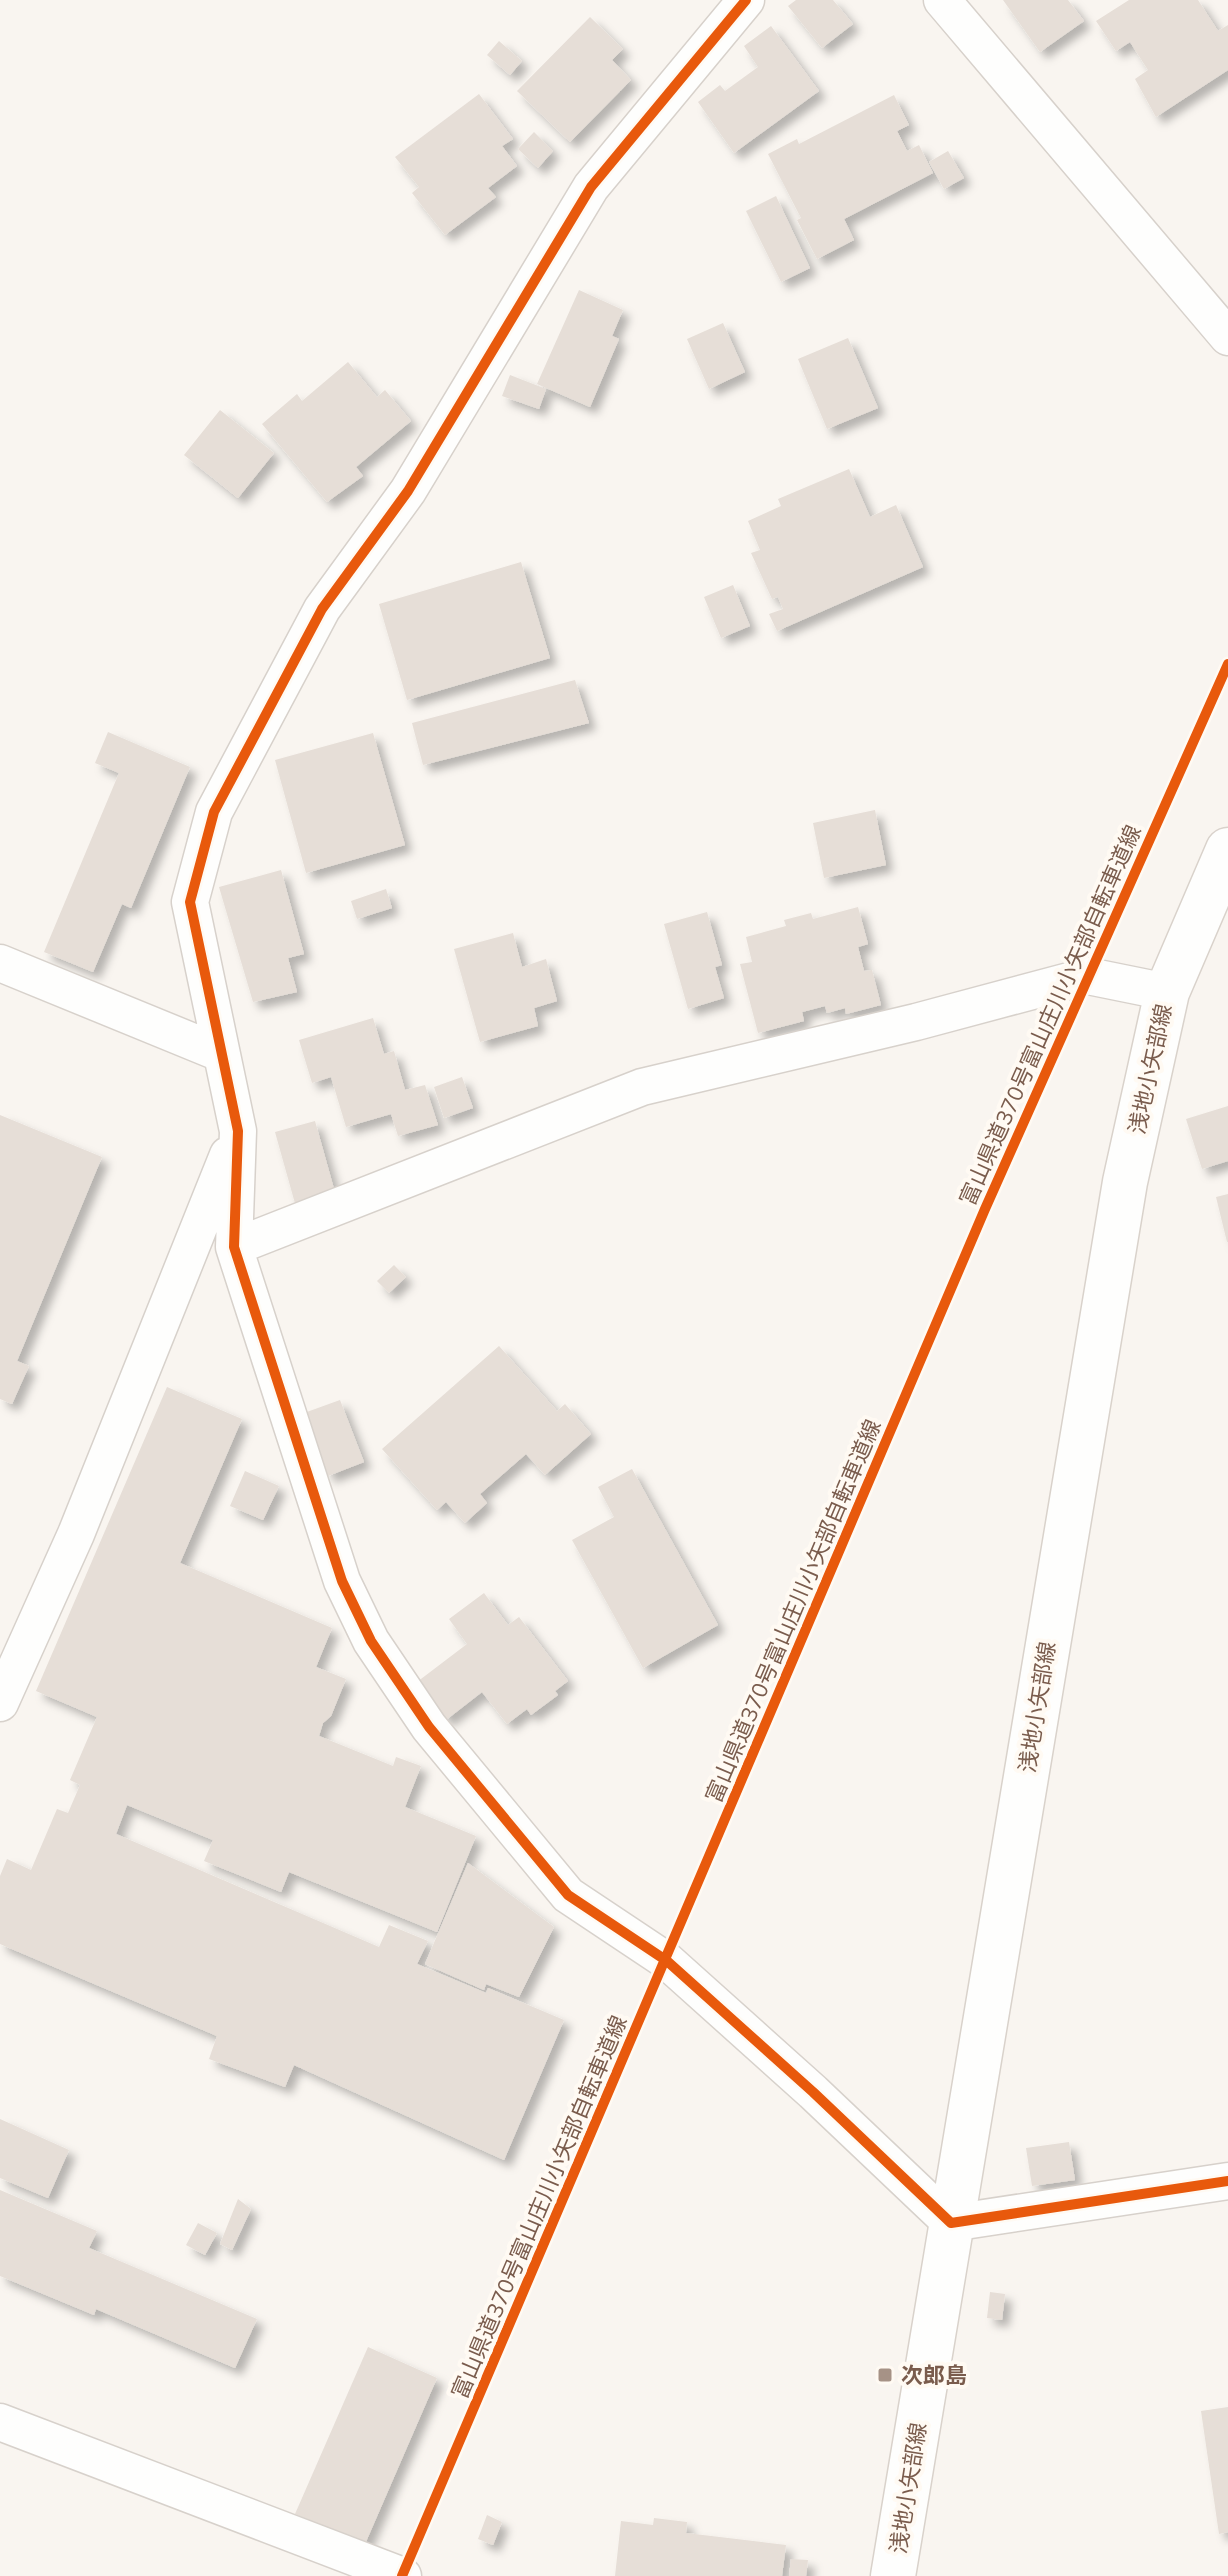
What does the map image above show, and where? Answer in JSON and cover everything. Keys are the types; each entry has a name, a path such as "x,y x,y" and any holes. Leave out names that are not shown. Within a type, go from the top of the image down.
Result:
{"main road":[{"name":"浅地小矢部線","path":"893,2576 1125,1182 1167,992 1228,850"}],"street":[{"path":"746,0 591,187 408,491 322,609 214,812 190,902 238,1131 234,1247 342,1581 371,1641 429,1727 568,1895 667,1961 813,2092 951,2223 1228,2181"},
{"path":"942,0 1228,337"},
{"path":"0,963 220,1053"},
{"path":"234,1247 642,1087 916,1022 1088,976 1167,992"},
{"path":"0,1703 76,1534 238,1131"},
{"path":"0,2422 403,2576"}],"building":[{"path":"796,0 833,0 853,24 822,48 788,6"},
{"path":"1003,0 1068,0 1084,21 1040,52"},
{"path":"1129,0 1198,0 1218,31 1228,25 1228,70 1156,117 1135,79 1148,70 1130,42 1116,51 1096,21"},
{"path":"590,17 623,49 612,60 631,80 570,142 517,91"},
{"path":"771,26 819,91 734,153 698,102 720,85 725,91 758,67 744,46"},
{"path":"499,41 522,61 510,75 487,55"},
{"path":"479,94 513,139 502,146 517,166 488,188 496,197 445,235 412,193 419,187 395,157"},
{"path":"894,95 909,125 897,131 907,151 919,145 933,173 844,219 854,240 817,259 797,220 801,218 768,154 797,139 799,144"},
{"path":"534,132 553,151 538,168 518,149"},
{"path":"948,151 964,178 944,189 929,162"},
{"path":"776,196 810,268 781,282 746,211"},
{"path":"579,290 623,310 612,336 619,339 590,407 537,384"},
{"path":"723,323 745,372 709,389 687,339"},
{"path":"848,338 878,408 827,429 798,359"},
{"path":"348,362 377,397 385,390 411,421 356,467 363,476 327,502 262,424 297,394 302,401"},
{"path":"510,375 546,389 539,409 502,396"},
{"path":"220,410 274,453 238,498 184,455"},
{"path":"849,469 870,517 896,505 923,567 777,631 769,614 783,609 778,597 772,599 751,553 760,550 748,521 781,506 778,499"},
{"path":"521,562 550,658 407,700 379,604"},
{"path":"733,585 750,626 721,638 704,597"},
{"path":"575,680 589,723 423,765 412,723"},
{"path":"108,732 190,767 131,908 122,904 93,972 44,952 119,773 95,763"},
{"path":"373,733 405,845 306,873 275,760"},
{"path":"875,810 886,865 824,878 813,823"},
{"path":"281,870 304,954 288,958 297,992 253,1002 219,887"},
{"path":"386,889 392,908 357,919 351,901"},
{"path":"858,907 868,944 858,947 864,971 872,970 881,1005 846,1014 845,1008 827,1013 825,1006 802,1012 804,1021 758,1033 740,964 752,962 746,937 786,926 784,920 811,913 813,919"},
{"path":"707,912 722,965 715,967 724,998 688,1009 664,924"},
{"path":"513,933 522,967 546,959 557,1001 534,1008 538,1026 480,1042 454,949"},
{"path":"373,1018 384,1054 394,1051 405,1090 425,1085 438,1125 398,1136 391,1114 346,1127 331,1077 312,1083 299,1040"},
{"path":"462,1077 473,1108 444,1118 434,1087"},
{"path":"1228,1106 1228,1161 1202,1169 1186,1119"},
{"path":"0,1115 102,1157 17,1361 29,1366 12,1404 0,1399"},
{"path":"315,1121 336,1196 296,1207 275,1132"},
{"path":"1228,1194 1228,1242 1227,1242 1216,1197"},
{"path":"394,1265 406,1277 389,1293 377,1281"},
{"path":"499,1346 557,1411 565,1404 591,1434 545,1475 526,1454 480,1494 487,1503 465,1523 446,1502 437,1510 382,1449"},
{"path":"167,1387 242,1419 180,1563 332,1628 316,1667 346,1679 319,1736 393,1766 396,1757 421,1766 405,1807 476,1836 437,1932 289,1872 281,1892 204,1861 213,1840 127,1805 116,1834 379,1947 389,1925 428,1941 417,1964 486,1993 488,1988 564,2020 504,2160 294,2065 285,2087 209,2059 217,2036 0,1944 0,1876 7,1859 31,1870 57,1809 68,1813 80,1785 70,1780 97,1717 36,1691"},
{"path":"340,1400 364,1462 328,1476 304,1413"},
{"path":"632,1469 718,1625 643,1668 572,1540 614,1517 598,1487"},
{"path":"245,1471 279,1486 263,1520 230,1506"},
{"path":"484,1593 508,1625 519,1617 568,1681 555,1691 558,1695 531,1715 527,1709 507,1724 482,1692 446,1720 417,1682 467,1644 449,1619"},
{"path":"468,1863 554,1927 519,1997 486,1984 484,1990 425,1964"},
{"path":"0,2119 69,2150 48,2198 0,2178"},
{"path":"1069,2142 1075,2180 1032,2186 1026,2148"},
{"path":"0,2190 97,2231 89,2248 257,2319 235,2368 96,2309 94,2315 0,2276"},
{"path":"238,2199 251,2209 232,2250 220,2244"},
{"path":"198,2223 217,2233 205,2255 186,2245"},
{"path":"990,2292 1005,2294 1002,2320 987,2318"},
{"path":"368,2347 437,2378 365,2544 295,2514"},
{"path":"1228,2407 1228,2532 1219,2534 1201,2411"},
{"path":"487,2515 502,2522 493,2545 478,2539"},
{"path":"654,2518 687,2522 686,2533 786,2545 782,2576 615,2576 621,2521 653,2525"},
{"path":"791,2559 808,2560 806,2576 789,2576"}],"cycle path":[{"path":"746,0 591,187 408,491 322,609 214,812 190,902 238,1131 234,1247 342,1581 371,1641 429,1727 568,1895 667,1961 813,2092 951,2223 1228,2181"},
{"name":"富山県道370号富山庄川小矢部自転車道線","path":"402,2576 985,1209 1228,664"}],"place":[{"name":"次郎島","path":"885,2375"}]}
